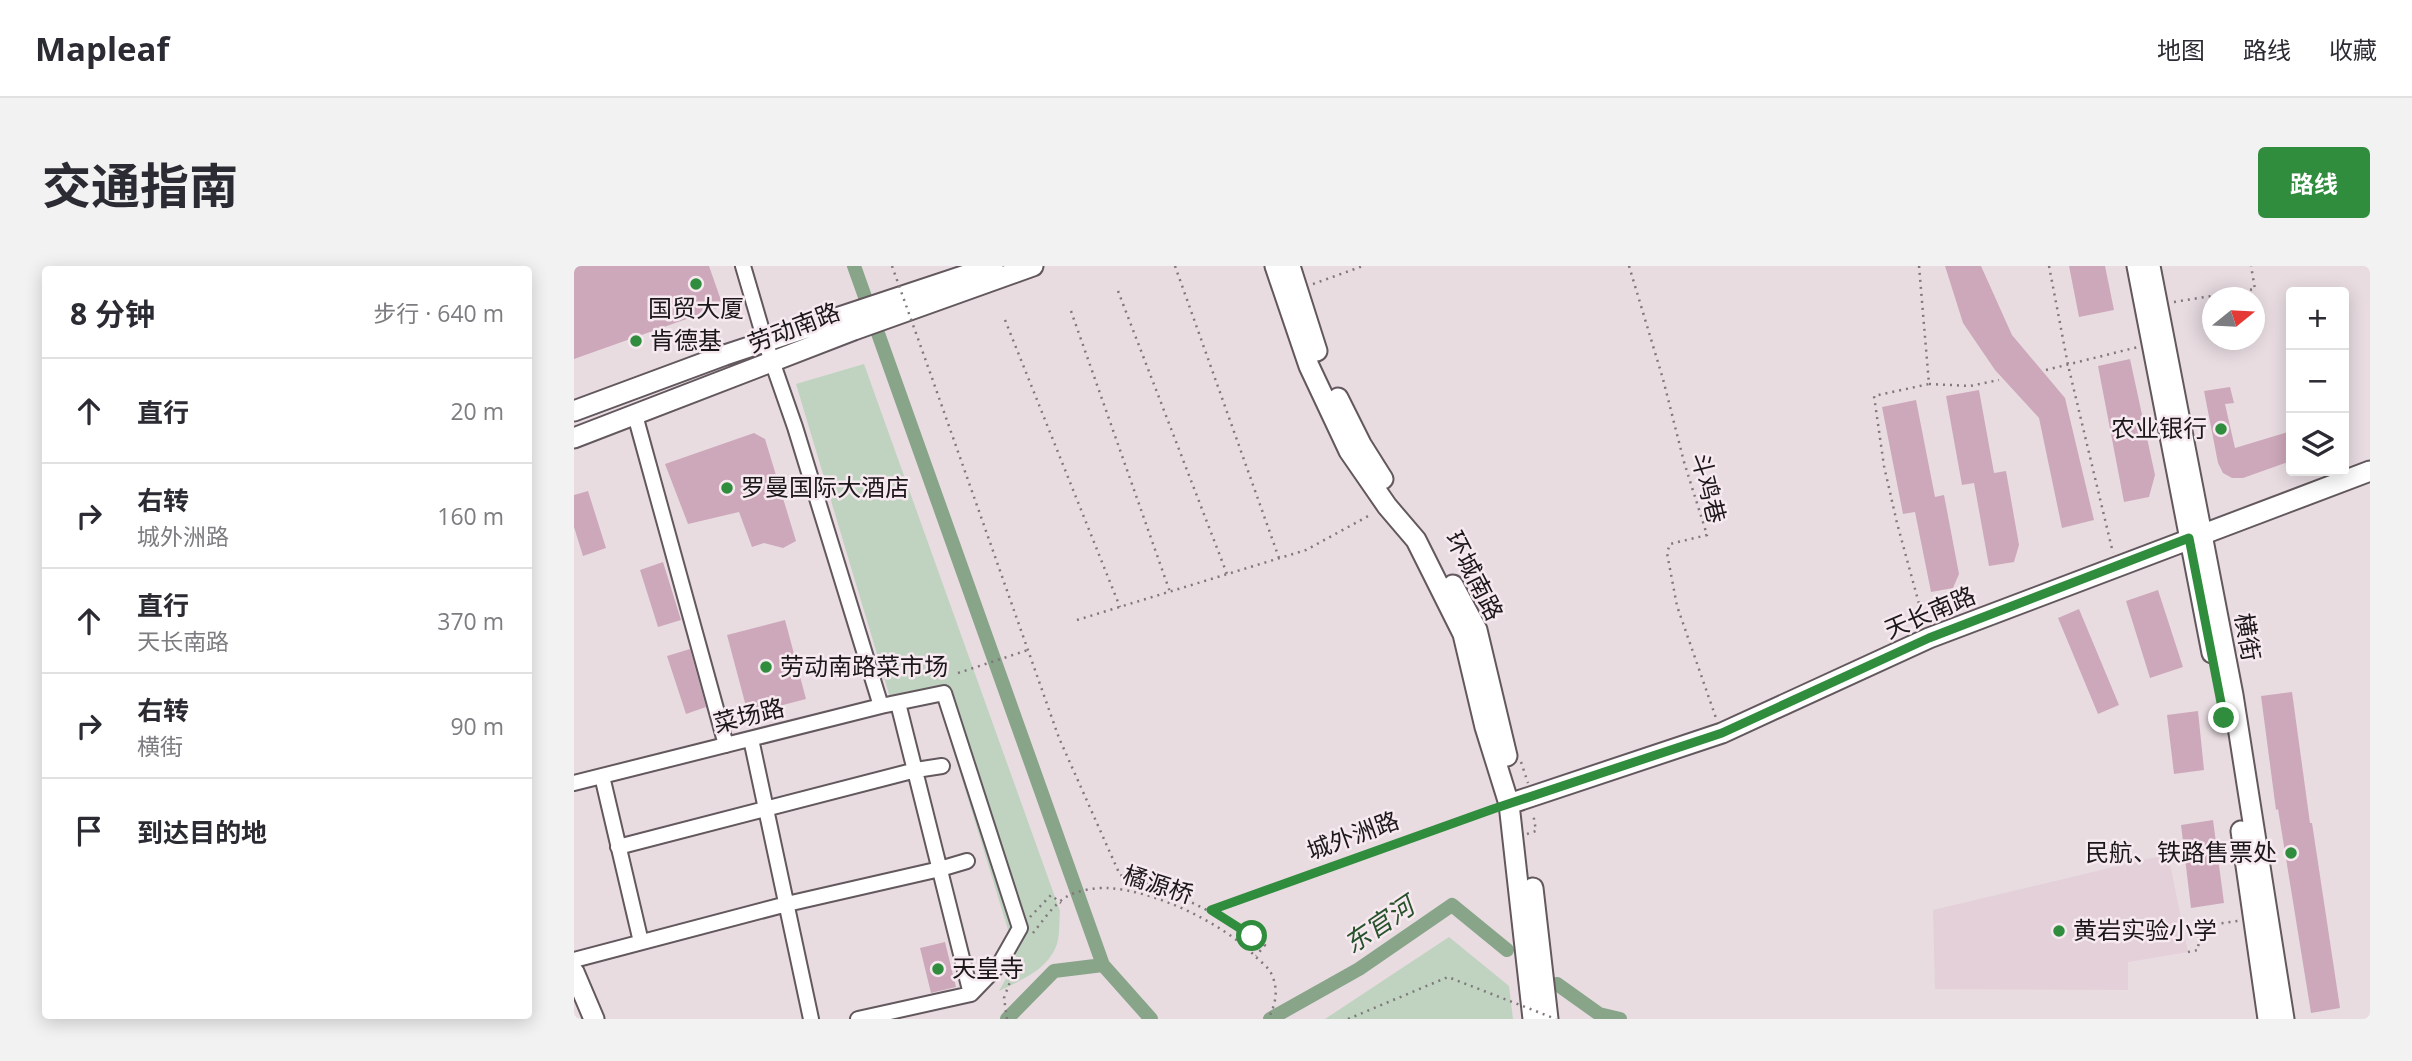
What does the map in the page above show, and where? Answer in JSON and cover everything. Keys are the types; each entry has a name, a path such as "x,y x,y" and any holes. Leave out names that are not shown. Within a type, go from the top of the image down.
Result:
{"main road":[{"path":"917,300 993,266"},
{"path":"851,322 1033,266"},
{"path":"1275,266 1309,366 1349,451 1387,506 1416,540 1463,634 1485,727 1515,803 1533,1019"},
{"name":"环城南路","path":"1290,266 1325,371 1361,444 1397,500 1427,536 1477,630 1515,803 1526,834 1548,1019"},
{"name":"横街","path":"2137,266 2152,344 2233,695 2278,1018"},
{"name":"横街","path":"2150,266 2196,535 2254,919 2278,1018"},
{"name":"劳动南路","path":"574,411 765,341 851,322"},
{"name":"劳动南路","path":"574,438 772,362 851,322"},
{"name":"天长南路","path":"1515,803 1722,733 1929,638 2370,471"},
{"path":"574,972 594,1019"}],"street":[{"path":"743,266 881,706"},
{"path":"635,415 726,746"},
{"name":"菜场路","path":"574,783 881,706 944,693 1024,933"},
{"path":"898,703 971,994"},
{"path":"751,739 811,1019"},
{"path":"618,847 916,770 942,766"},
{"path":"602,776 641,942"},
{"path":"574,960 967,861"},
{"path":"858,1019 971,994 999,965 1024,933"}],"path":[{"path":"892,266 1059,738 1120,875 1159,887 1211,910 1265,945 1255,956"},
{"path":"1175,266 1279,558"},
{"path":"1297,290 1363,266"},
{"name":"斗鸡巷","path":"1629,266 1707,535 1670,544 1667,553 1677,606 1722,733"},
{"path":"1919,266 1929,384"},
{"path":"2049,266 2068,365 2116,566"},
{"path":"2158,305 2255,289 2251,266"},
{"path":"1118,291 1227,574"},
{"path":"1071,311 1170,592"},
{"path":"1005,320 1120,607"},
{"path":"2046,370 2152,344"},
{"path":"1929,638 1886,478 1874,396 1929,384 1970,386 1999,380"},
{"path":"1077,620 1306,550 1387,506"},
{"path":"958,673 1028,650"},
{"name":"城外洲路","path":"1211,910 1515,803"},
{"name":"橘源桥","path":"1024,933 1066,897 1090,889 1107,887 1159,899 1239,939 1270,971 1277,992 1268,1019"},
{"path":"1024,933 1051,895 1061,902"},
{"path":"2188,952 2198,950 2200,926 2254,919"},
{"path":"1007,1019 1004,998 1018,959"},
{"path":"1348,1019 1448,977 1556,1019"}],"shaded area":[{"name":"黄岩实验小学","path":"2168,854 2188,952 2128,962 2128,990 1935,989 1933,910"}],"green space":[{"path":"864,364 1060,911 1057,944 1047,961 1033,973 999,991 1017,959 936,694 892,704 796,384"},
{"path":"1449,937 1509,986 1513,1019 1325,1019"}],"building":[{"path":"574,266 709,266 723,306 574,359"},
{"path":"1945,266 1981,266 2012,335 2065,398 2094,520 2062,528 2039,418 1995,370 1963,323"},
{"path":"2069,266 2105,266 2114,310 2079,317"},
{"path":"2130,359 2155,475 2149,497 2124,502 2098,366"},
{"name":"农业银行","path":"2230,387 2234,403 2225,404 2235,448 2286,433 2286,463 2243,478 2232,478 2223,473 2218,463 2204,391"},
{"path":"1979,390 1994,473 2006,471 2019,545 2014,562 1989,566 1974,483 1962,485 1946,396"},
{"path":"1916,400 1935,497 1944,495 1959,574 1953,588 1931,592 1915,512 1903,514 1882,407"},
{"name":"罗曼国际大酒店","path":"754,433 765,439 796,541 783,548 764,543 752,547 739,512 688,524 665,464"},
{"path":"588,491 606,548 583,556 574,527 574,495"},
{"path":"663,562 681,620 658,627 640,570"},
{"path":"2158,590 2183,667 2150,678 2126,601"},
{"path":"2079,609 2119,705 2098,714 2058,618"},
{"name":"劳动南路菜市场","path":"785,620 806,699 748,714 727,635"},
{"path":"690,649 706,707 686,714 667,656"},
{"path":"2292,692 2340,1008 2311,1013 2278,809 2276,810 2261,696"},
{"path":"2198,711 2204,770 2174,774 2167,715"},
{"path":"2213,820 2224,903 2191,908 2181,825"},
{"name":"天皇寺","path":"945,942 956,987 931,993 920,948"}],"waterway":[{"path":"854,266 1103,965 1151,1019"},
{"name":"东官河","path":"1270,1019 1359,969 1452,905 1507,950"},
{"path":"1007,1019 1054,971 1103,965"},
{"name":"东官河","path":"1557,984 1599,1014 1620,1019"}],"place":[{"name":"国贸大厦","path":"696,284"},
{"name":"肯德基","path":"636,341"},
{"name":"农业银行","path":"2221,429"},
{"name":"罗曼国际大酒店","path":"727,488"},
{"name":"劳动南路菜市场","path":"766,667"},
{"name":"民航、铁路售票处","path":"2291,853"},
{"name":"黄岩实验小学","path":"2059,931"},
{"name":"天皇寺","path":"938,969"}],"route":[{"path":"1252,936 1211,910 1493,809 1722,733 1929,638 2189,538 2224,718"}]}
